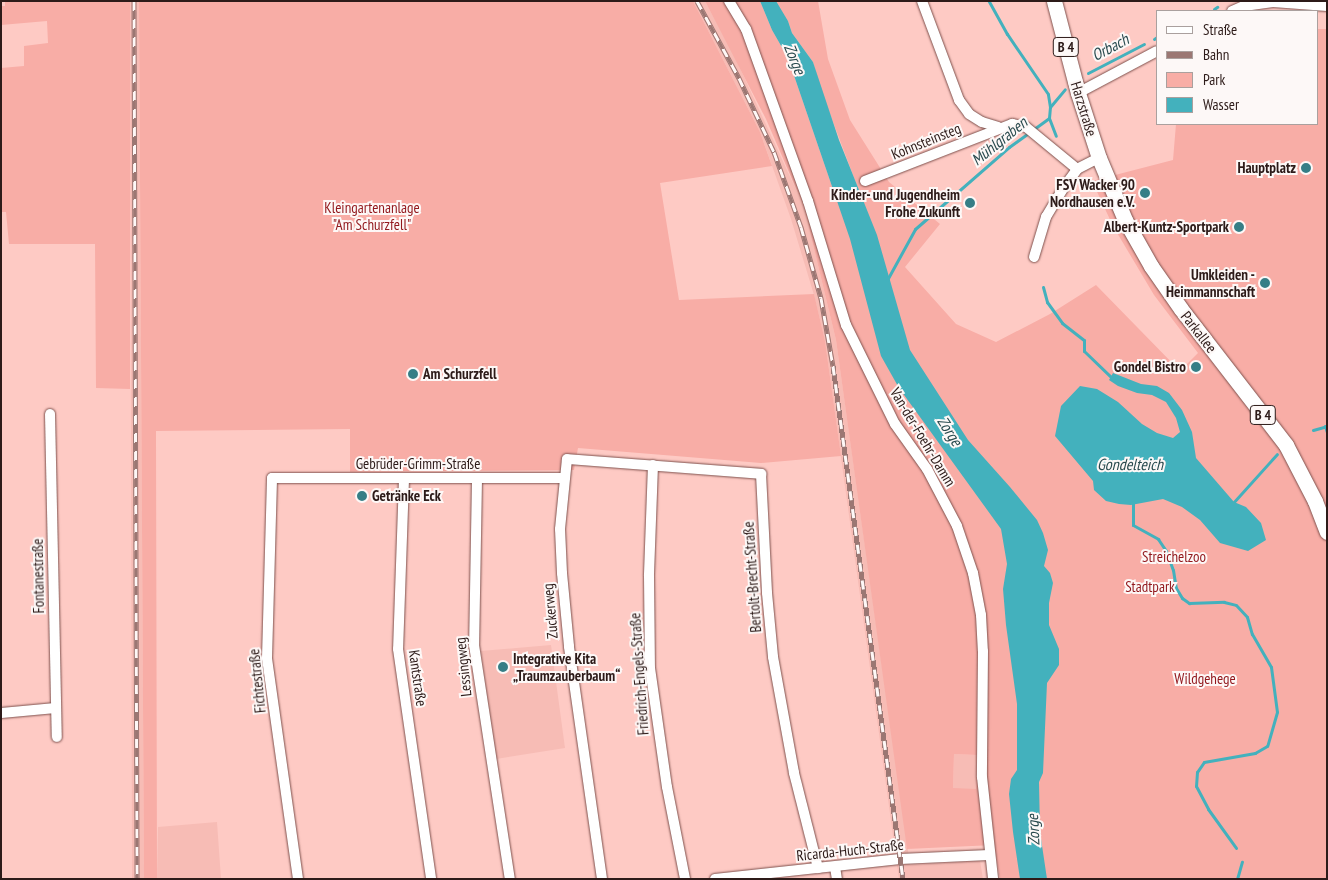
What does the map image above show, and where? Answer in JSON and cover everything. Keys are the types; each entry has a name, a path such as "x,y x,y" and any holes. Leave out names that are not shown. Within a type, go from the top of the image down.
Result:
{"main road":[{"name":"Harzstraße","path":"1054,1 1078,93 1099,158"},
{"name":"Parkallee","path":"1099,158 1125,220 1151,266 1181,309 1286,445 1315,501 1327,532"}],"street":[{"name":"Van-der-Foehr-Damm","path":"730,1 746,30 802,183 846,325 895,424 927,469 957,526 973,574 981,614 983,651 982,777 993,879"},
{"path":"922,1 959,100 969,114 982,122 998,127 1012,124 1026,127 1077,169"},
{"path":"1234,10 1244,6 1273,2 1327,6"},
{"path":"1078,93 1156,52"},
{"name":"Kohnsteinsteg","path":"865,181 998,127"},
{"path":"1034,257 1046,217 1077,169 1099,158"},
{"name":"Fontanestraße","path":"50,414 57,738"},
{"name":"Bertolt-Brecht-Straße","path":"567,458 761,474 767,593 773,657 794,773 818,868"},
{"name":"Zuckerweg","path":"567,458 563,478 560,530 569,646 602,879"},
{"name":"Friedrich-Engels-Straße","path":"653,465 648,576 650,668 666,787 685,879"},
{"name":"Gebrüder-Grimm-Straße","path":"272,478 563,478"},
{"name":"Fichtestraße","path":"272,478 267,658 298,879"},
{"name":"Kantstraße","path":"404,479 398,649 431,879"},
{"name":"Lessingweg","path":"477,479 474,645 510,879"},
{"path":"1,713 56,708"},
{"name":"Ricarda-Huch-Straße","path":"715,879 900,859 989,855"},
{"path":"834,867 836,879"}],"shaded area":[{"path":"130,1 139,1 144,879 132,879"},
{"path":"693,1 705,1 734,55 804,207 836,340 910,865 980,861 983,879 899,879 825,341 814,295 791,219 760,132"},
{"path":"551,645 565,748 496,759 481,651"},
{"path":"954,754 977,755 976,789 953,789"},
{"path":"217,822 221,879 157,879 158,827"}],"green space":[{"path":"5,1 130,1 130,389 96,388 95,244 9,244 6,212 1,212 1,68 24,66 24,46 48,43 47,21 1,25 1,6 5,6"},
{"name":"Kleingartenanlage \"Am Schurzfell\"","path":"139,1 693,1 760,132 772,166 660,183 679,300 814,294 825,341 841,456 761,463 578,448 574,470 350,472 350,429 156,431 157,879 144,879"},
{"name":"Stadtpark","path":"705,1 760,1 772,30 788,58 836,198 859,191 821,90 813,62 792,33 788,21 776,3 776,1 818,1 828,59 850,120 889,182 940,224 905,267 956,324 996,342 1050,314 1096,285 1180,371 1198,353 1154,295 1113,226 1092,181 1173,160 1176,125 1318,125 1318,29 1327,29 1327,879 1000,879 994,845 907,849 836,340 804,207 766,119","holes":["954,754 977,755 976,789 953,788"]}],"water":[{"name":"Zorge","path":"760,1 776,1 788,21 792,33 813,62 839,140 877,235 910,350 968,440 1037,520 1043,533 1048,550 1044,566 1050,573 1053,583 1049,603 1049,625 1059,649 1059,665 1047,683 1043,773 1039,782 1040,832 1047,879 1020,879 1013,832 1009,794 1011,779 1017,770 1017,704 1006,625 1003,589 1007,564 1001,529 899,388 881,356 850,239 788,58 772,30"},
{"name":"Gondelteich","path":"1113,373 1141,384 1157,386 1169,393 1182,410 1192,432 1196,458 1234,502 1246,507 1261,523 1266,540 1248,551 1220,543 1200,520 1182,507 1163,499 1131,505 1119,504 1106,501 1094,490 1093,481 1055,436 1061,406 1080,386 1097,389 1118,402 1142,424 1157,433 1173,438 1180,432 1176,418 1166,402 1152,395 1137,393 1118,386 1109,380"}],"waterway":[{"name":"Mühlgraben","path":"887,280 915,229 1009,147 1049,118 1048,94 1007,34 989,1"},
{"name":"Orbach","path":"1088,73 1144,44"},
{"name":"Orbach","path":"1050,107 1065,89"},
{"path":"1049,118 1056,136"},
{"path":"1043,287 1047,302 1062,323 1084,340 1084,351 1114,380"},
{"path":"1325,426 1327,432"},
{"path":"1313,430 1327,426"},
{"path":"1232,504 1277,454"},
{"path":"1133,502 1133,525 1158,539 1166,551 1173,570 1176,588 1182,598 1189,603 1224,602 1236,605 1247,617 1252,634 1271,667 1277,712 1267,746 1255,753 1204,762 1197,772 1196,786 1208,809 1236,848"},
{"path":"1237,879 1242,862"}],"railway":[{"path":"134,1 137,879"},
{"path":"697,1 739,78 774,152 801,227 821,298 833,366 903,879"}],"place":[{"name":"Hauptplatz","path":"1306,168"},
{"name":"FSV Wacker 90 Nordhausen e.V.","path":"1145,193"},
{"name":"Kinder- und Jugendheim Frohe Zukunft","path":"970,203"},
{"name":"Albert-Kuntz-Sportpark","path":"1239,227"},
{"name":"Umkleiden - Heimmannschaft","path":"1265,283"},
{"name":"Gondel Bistro","path":"1196,367"},
{"name":"Am Schurzfell","path":"413,374"},
{"name":"Getränke Eck","path":"362,496"},
{"name":"Integrative Kita „Traumzauberbaum“","path":"503,667"}],"park label":[{"name":"Streichelzoo","path":"1174,557"},
{"name":"Wildgehege","path":"1205,679"}]}
